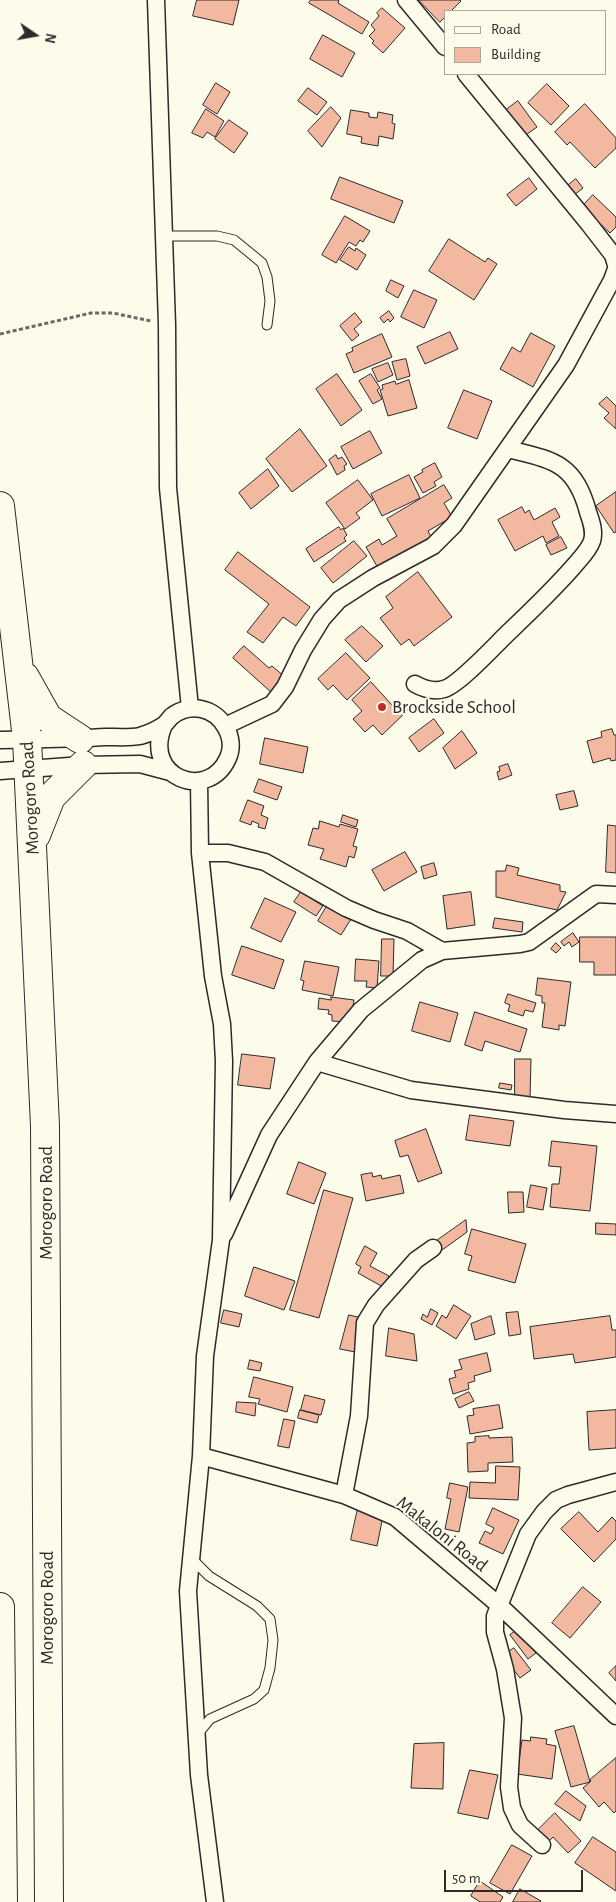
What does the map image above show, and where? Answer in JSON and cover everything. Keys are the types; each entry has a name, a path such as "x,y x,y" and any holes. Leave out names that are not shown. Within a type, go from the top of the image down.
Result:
{"highway":[{"name":"Morogoro Road","path":"0,506 27,739 45,1126 49,1902"},
{"path":"19,667 48,718 80,739"},
{"path":"32,844 51,797 83,765"},
{"path":"0,1607 3,1902"}],"street":[{"path":"156,0 164,236 168,488 190,708"},
{"path":"406,0 444,46"},
{"path":"467,75 595,232 613,255 616,265"},
{"path":"225,726 272,704 285,687 303,650 322,619 339,600 373,578 433,546 454,525 566,365 612,280 616,269"},
{"path":"415,684 425,690 445,689 466,674 556,587 584,555 592,542 594,531 584,496 573,477 562,466 549,459 508,449"},
{"path":"0,771 83,765 140,764 170,772 188,781 199,781 218,773 229,756 229,735 225,726 218,718 210,712 190,708 171,717 164,725 158,744 159,754 170,772"},
{"path":"0,740 140,736 164,725"},
{"path":"199,781 200,853 212,976 222,1024 224,1061 221,1240 205,1356 201,1456 188,1591 198,1775 215,1902"},
{"path":"200,853 228,853 265,862 346,908 407,931 442,951"},
{"path":"221,1240 269,1136 317,1062 361,1010 422,960 442,951 529,942 596,894 616,895"},
{"path":"317,1062 411,1090 564,1110 616,1114"},
{"path":"344,1495 359,1416 365,1323 376,1305 416,1260 433,1248"},
{"name":"Makaloni Road","path":"201,1456 344,1495 395,1517 500,1606 616,1716"},
{"path":"542,1845 520,1825 512,1808 509,1787 513,1718 506,1669 495,1632 495,1616 528,1534 544,1512 556,1500 568,1495 616,1482"}],"lane":[{"path":"164,236 217,236 234,240 262,263 267,277 270,301 267,325"},
{"path":"191,1558 209,1576 257,1606 270,1620 273,1640 270,1668 264,1690 254,1699 210,1719 196,1738"}],"path":[{"path":"0,334 91,313 113,313 166,325"}],"building":[{"path":"197,0 239,0 233,25 193,16"},
{"path":"311,0 339,0 338,3 369,22 362,34 309,3"},
{"path":"419,0 461,1 452,10 444,10 444,18 440,22"},
{"path":"382,8 405,28 383,53 372,43 374,41 369,36 375,30 371,25 379,16 377,13"},
{"path":"323,35 355,53 342,77 310,59"},
{"path":"216,83 230,92 217,114 203,105"},
{"path":"547,84 569,106 551,125 528,103"},
{"path":"308,88 327,102 317,115 298,101"},
{"path":"518,101 537,127 526,135 506,110"},
{"path":"585,104 616,138 616,148 595,168 570,142 567,145 555,132"},
{"path":"331,107 341,118 322,147 308,131"},
{"path":"206,109 224,121 215,137 207,132 203,138 192,133"},
{"path":"351,110 369,113 369,117 377,118 378,112 393,115 392,123 395,124 393,139 379,136 378,146 361,143 362,137 347,134"},
{"path":"229,120 248,133 234,153 215,139"},
{"path":"340,177 403,201 394,223 331,199"},
{"path":"529,178 537,189 516,206 507,195"},
{"path":"576,179 583,188 573,196 566,187"},
{"path":"593,195 616,217 616,227 610,233 582,207"},
{"path":"345,216 370,231 363,242 360,240 356,246 349,242 336,263 322,255"},
{"path":"449,239 485,262 488,258 497,264 474,300 429,271"},
{"path":"349,247 355,251 356,248 366,255 357,270 340,260"},
{"path":"391,280 404,286 398,298 386,291"},
{"path":"414,290 437,300 424,328 401,317"},
{"path":"389,311 394,318 390,322 388,319 384,323 380,318"},
{"path":"355,313 362,322 354,329 359,335 352,341 340,326"},
{"path":"450,332 458,349 425,364 417,347"},
{"path":"531,333 555,346 533,387 500,369 512,347 520,352"},
{"path":"382,334 392,357 354,373 346,354 353,351 352,348"},
{"path":"406,359 410,376 397,380 392,362"},
{"path":"388,363 393,375 378,382 372,369"},
{"path":"337,374 362,410 341,426 316,389"},
{"path":"371,374 380,388 377,390 382,399 373,404 359,381"},
{"path":"409,380 417,408 388,416 380,390 383,389 382,385 395,381 396,384"},
{"path":"464,390 492,401 477,439 448,428"},
{"path":"607,397 616,406 616,429 604,418 609,413 599,404"},
{"path":"300,429 327,466 292,492 266,459"},
{"path":"370,431 382,453 353,469 341,447"},
{"path":"336,455 338,459 342,457 347,464 344,466 345,470 337,475 329,460"},
{"path":"435,463 442,477 434,482 436,486 423,493 414,477"},
{"path":"268,469 279,486 251,509 239,493"},
{"path":"409,475 420,498 382,516 371,494"},
{"path":"358,480 373,500 356,513 360,518 345,529 326,503"},
{"path":"444,485 452,498 444,503 452,517 428,531 431,537 378,568 366,547 379,539 382,545 397,536 387,519"},
{"path":"616,492 616,532 614,533 596,506"},
{"path":"522,507 525,513 529,510 534,520 555,508 560,517 552,522 559,536 546,543 543,536 515,551 498,520"},
{"path":"339,527 341,530 343,528 347,535 344,538 346,541 314,562 306,549"},
{"path":"561,537 567,548 551,555 546,545"},
{"path":"354,541 367,556 333,583 321,568"},
{"path":"238,552 310,607 296,626 283,617 263,643 247,632 269,604 225,570"},
{"path":"418,572 452,617 414,646 409,639 401,645 380,618 393,608 386,597"},
{"path":"362,626 383,646 366,662 345,640"},
{"path":"244,646 269,668 272,666 285,677 272,693 233,658"},
{"path":"346,653 370,678 347,700 333,685 328,690 318,679"},
{"name":"Brockside School","path":"371,682 392,705 398,699 408,710 382,735 373,725 365,732 353,719 362,711 352,700"},
{"path":"434,719 444,733 419,752 409,738"},
{"path":"612,729 614,735 616,735 616,760 611,761 610,758 593,763 587,741 602,737 601,732"},
{"path":"462,731 477,753 455,769 443,748"},
{"path":"265,738 308,747 303,773 260,764"},
{"path":"508,764 512,775 499,780 497,772 500,771 499,767"},
{"path":"259,779 282,787 277,800 254,792"},
{"path":"574,791 578,806 560,810 556,795"},
{"path":"248,800 264,806 261,815 268,818 265,829 258,827 259,824 252,821 251,825 240,821"},
{"path":"343,815 358,820 356,827 341,822"},
{"path":"320,821 339,827 340,824 358,829 353,846 357,847 354,858 349,856 346,867 320,859 324,849 308,845 313,828 318,829"},
{"path":"608,825 616,826 616,873 606,872"},
{"path":"405,852 417,872 384,891 372,870"},
{"path":"434,863 437,875 424,879 421,867"},
{"path":"507,865 519,868 517,875 560,885 560,891 566,892 557,910 496,897 496,871 505,871"},
{"path":"301,892 323,906 316,916 294,902"},
{"path":"471,892 475,925 447,929 443,896"},
{"path":"265,898 296,912 281,942 251,928"},
{"path":"327,906 351,919 341,935 318,921"},
{"path":"495,918 523,922 522,932 493,928"},
{"path":"573,933 579,942 572,947 569,942 564,946 561,942"},
{"path":"580,937 616,937 616,975 594,975 594,962 580,962"},
{"path":"382,939 394,939 393,976 381,976"},
{"path":"556,943 561,948 556,953 551,949"},
{"path":"242,946 284,960 274,989 232,975"},
{"path":"356,959 379,961 377,988 366,987 367,981 355,981"},
{"path":"305,961 339,967 333,996 302,990 304,981 301,980"},
{"path":"538,978 571,982 565,1026 559,1025 559,1030 542,1027 545,1003 542,1003 542,996 536,995"},
{"path":"508,994 536,1003 533,1012 525,1010 523,1016 508,1011 510,1005 505,1003"},
{"path":"331,997 354,1000 352,1013 346,1022 332,1021 332,1015 328,1014 329,1010 318,1009 319,998 331,1000"},
{"path":"420,1002 458,1013 450,1042 412,1031"},
{"path":"475,1012 527,1029 520,1052 485,1041 482,1051 465,1045"},
{"path":"242,1054 275,1058 270,1089 238,1085"},
{"path":"515,1059 531,1059 530,1099 515,1098"},
{"path":"500,1083 512,1085 511,1090 499,1088"},
{"path":"470,1115 514,1121 510,1146 466,1140"},
{"path":"426,1129 442,1173 418,1182 408,1155 400,1157 395,1141"},
{"path":"552,1141 597,1146 590,1211 550,1207 552,1184 559,1184 561,1167 549,1166"},
{"path":"299,1162 326,1173 314,1204 287,1194"},
{"path":"372,1173 373,1177 381,1175 382,1179 400,1175 404,1193 366,1201 361,1175"},
{"path":"531,1185 547,1188 543,1210 527,1207"},
{"path":"324,1190 353,1198 319,1318 290,1310"},
{"path":"508,1192 523,1192 524,1212 509,1213"},
{"path":"466,1220 467,1232 438,1253 435,1242"},
{"path":"596,1223 616,1224 616,1235 596,1234"},
{"path":"472,1229 526,1244 515,1283 468,1270 472,1256 465,1254"},
{"path":"365,1246 377,1253 370,1266 389,1276 383,1287 358,1273 361,1267 356,1264"},
{"path":"254,1267 295,1281 284,1310 245,1296"},
{"path":"454,1305 471,1316 456,1339 436,1326 442,1315 446,1318"},
{"path":"431,1309 438,1313 432,1325 421,1319 423,1314 427,1317"},
{"path":"224,1310 242,1314 239,1327 221,1323"},
{"path":"518,1312 521,1334 509,1336 506,1313"},
{"path":"349,1315 358,1317 356,1322 362,1324 355,1352 340,1349"},
{"path":"491,1316 495,1334 475,1340 471,1324"},
{"path":"610,1316 612,1330 616,1330 616,1357 575,1363 573,1354 534,1359 530,1327"},
{"path":"389,1328 414,1334 417,1361 386,1356"},
{"path":"487,1353 491,1371 474,1376 475,1381 468,1383 469,1389 453,1394 449,1379 456,1377 454,1371 462,1369 459,1360"},
{"path":"250,1360 262,1363 260,1371 248,1369"},
{"path":"254,1377 293,1387 287,1412 258,1404 260,1399 249,1397"},
{"path":"469,1392 474,1401 459,1408 455,1399"},
{"path":"305,1395 325,1400 321,1415 301,1410"},
{"path":"237,1402 256,1403 255,1416 236,1412"},
{"path":"499,1405 503,1428 470,1434 467,1416 474,1415 473,1409"},
{"path":"300,1410 319,1415 317,1423 298,1418"},
{"path":"616,1410 616,1448 589,1450 587,1412"},
{"path":"284,1419 295,1421 289,1448 278,1446"},
{"path":"489,1436 489,1438 512,1437 513,1462 488,1463 488,1471 468,1472 467,1443 475,1442 475,1437"},
{"path":"496,1466 520,1467 518,1500 469,1498 470,1482 495,1483"},
{"path":"450,1483 468,1487 459,1532 445,1529 451,1499 447,1498"},
{"path":"358,1508 383,1516 377,1546 351,1540"},
{"path":"493,1508 519,1520 503,1554 479,1543 485,1531 491,1534 494,1528 486,1524"},
{"path":"579,1512 598,1532 612,1517 616,1521 616,1539 594,1562 561,1529"},
{"path":"583,1587 601,1602 570,1638 552,1623"},
{"path":"517,1630 536,1653 528,1659 510,1635"},
{"path":"514,1648 531,1670 520,1678 503,1656"},
{"path":"616,1666 616,1681 609,1673"},
{"path":"574,1726 590,1782 571,1787 555,1731"},
{"path":"531,1737 547,1739 546,1744 556,1746 552,1779 517,1774 522,1740 530,1741"},
{"path":"444,1743 443,1789 411,1788 414,1744"},
{"path":"616,1758 616,1811 614,1813 604,1802 599,1807 583,1788"},
{"path":"470,1770 498,1775 488,1819 458,1813"},
{"path":"566,1791 586,1806 580,1821 555,1804"},
{"path":"555,1813 581,1841 568,1853 553,1837 547,1843 536,1832"},
{"path":"593,1837 616,1852 616,1891 575,1863"},
{"path":"512,1845 532,1856 510,1894 490,1883"},
{"path":"480,1881 503,1897 500,1902 480,1902 471,1896"},
{"path":"520,1889 541,1901 513,1902"}],"place":[{"name":"Brockside School","path":"382,707"}]}
